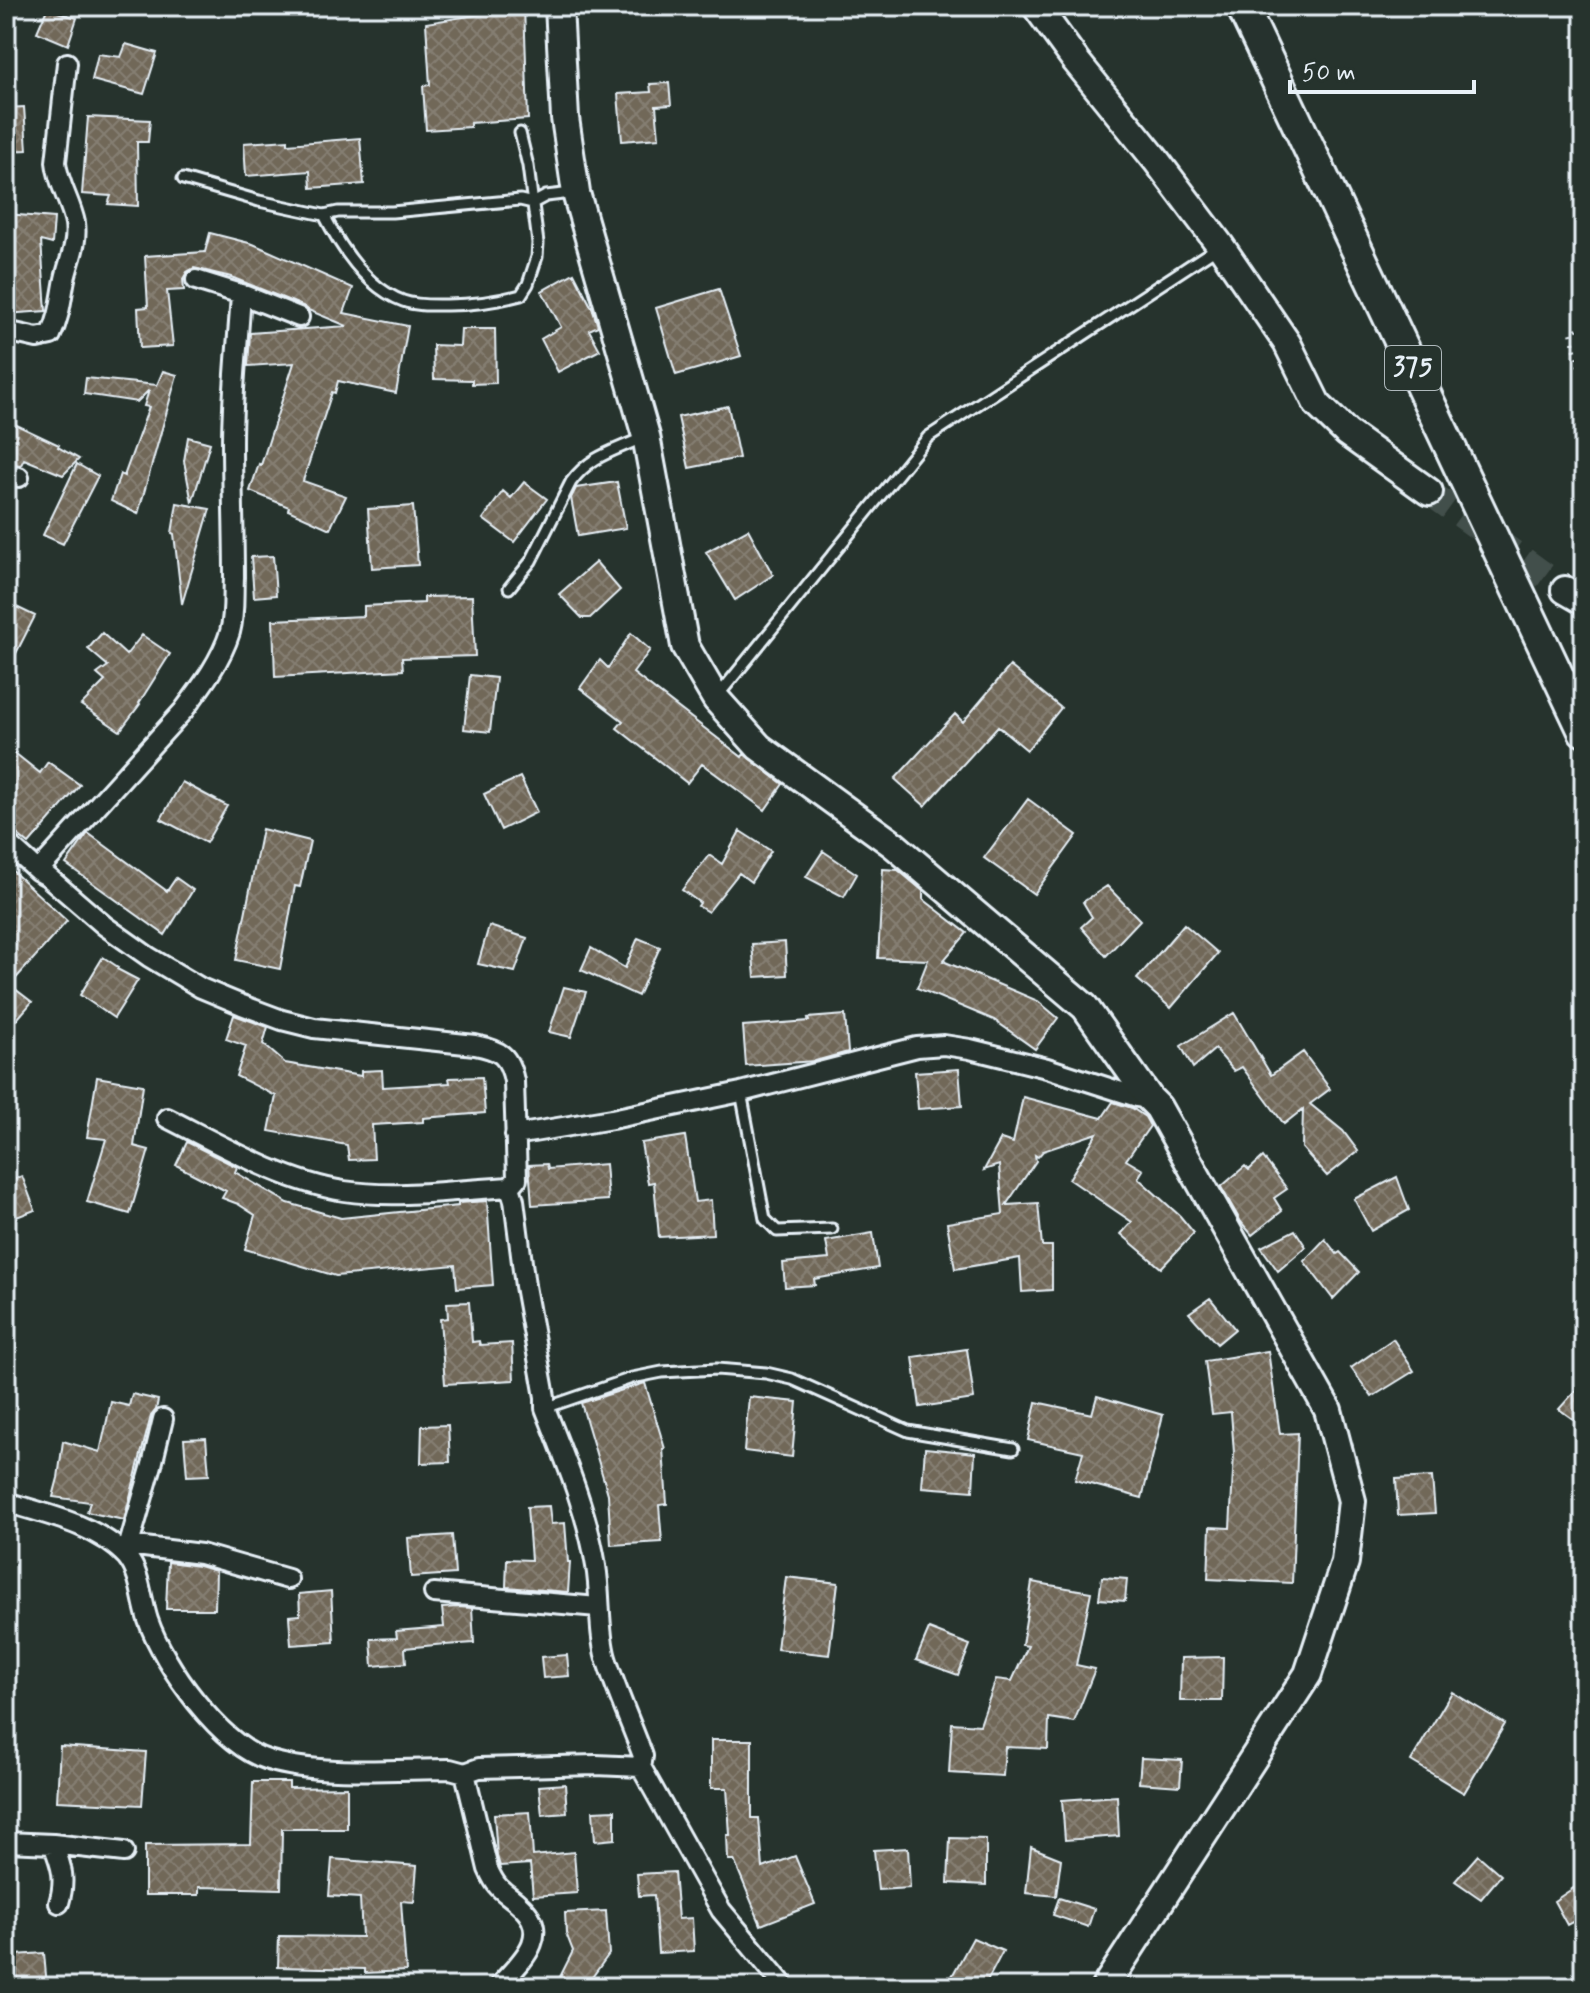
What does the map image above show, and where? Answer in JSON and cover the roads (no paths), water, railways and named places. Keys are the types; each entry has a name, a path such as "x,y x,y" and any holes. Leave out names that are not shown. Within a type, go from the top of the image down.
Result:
{"main road":[{"path":"559,6 565,118 576,193 646,436 685,646 716,699 759,747 894,845 1085,1007 1158,1107 1328,1410 1352,1501 1345,1562 1308,1674 1105,1987"},
{"path":"1036,6 1220,245 1287,343 1317,404 1347,433 1429,492"},
{"name":"375","path":"1242,6 1584,731"}],"street":[{"path":"6,331 37,338 51,335 58,321 76,238 56,162 67,63"},
{"path":"196,280 299,317"},
{"path":"38,871 183,711 202,685 228,637 233,615 232,437 241,294"},
{"path":"6,842 105,926 201,988 282,1020 314,1028 493,1049 505,1056 514,1081 517,1179 510,1187 391,1194 331,1188 268,1167 167,1118"},
{"path":"515,1135 612,1119 741,1092 917,1047 944,1045 1047,1068 1150,1099"},
{"path":"510,1187 545,1408 581,1502 596,1563 605,1655 643,1756 641,1767 721,1910 785,1987"},
{"path":"163,1419 127,1550 151,1629 171,1667 230,1738 267,1760 330,1769 450,1769 465,1773 479,1768 641,1767"},
{"path":"6,1502 69,1521 127,1550 201,1554 288,1579"},
{"path":"434,1593 598,1607"},
{"path":"465,1773 494,1883 523,1908 533,1924 535,1940 530,1950 498,1987"},
{"path":"6,1842 124,1852"},
{"path":"53,1844 63,1870 59,1903"}],"lane":[{"path":"324,215 371,281 403,301 473,305 521,295 537,257 538,243 520,133"},
{"path":"183,179 259,201 324,215 520,200 533,203 546,196 576,193"},
{"path":"716,699 928,437 1220,245"},
{"path":"509,588 531,561 578,473 606,453 646,436"},
{"path":"741,1092 765,1219 777,1231 832,1229"},
{"path":"545,1408 632,1378 662,1372 717,1369 766,1373 792,1379 908,1431 1013,1449"}],"tunnel":[{"path":"1429,492 1565,590"}]}
